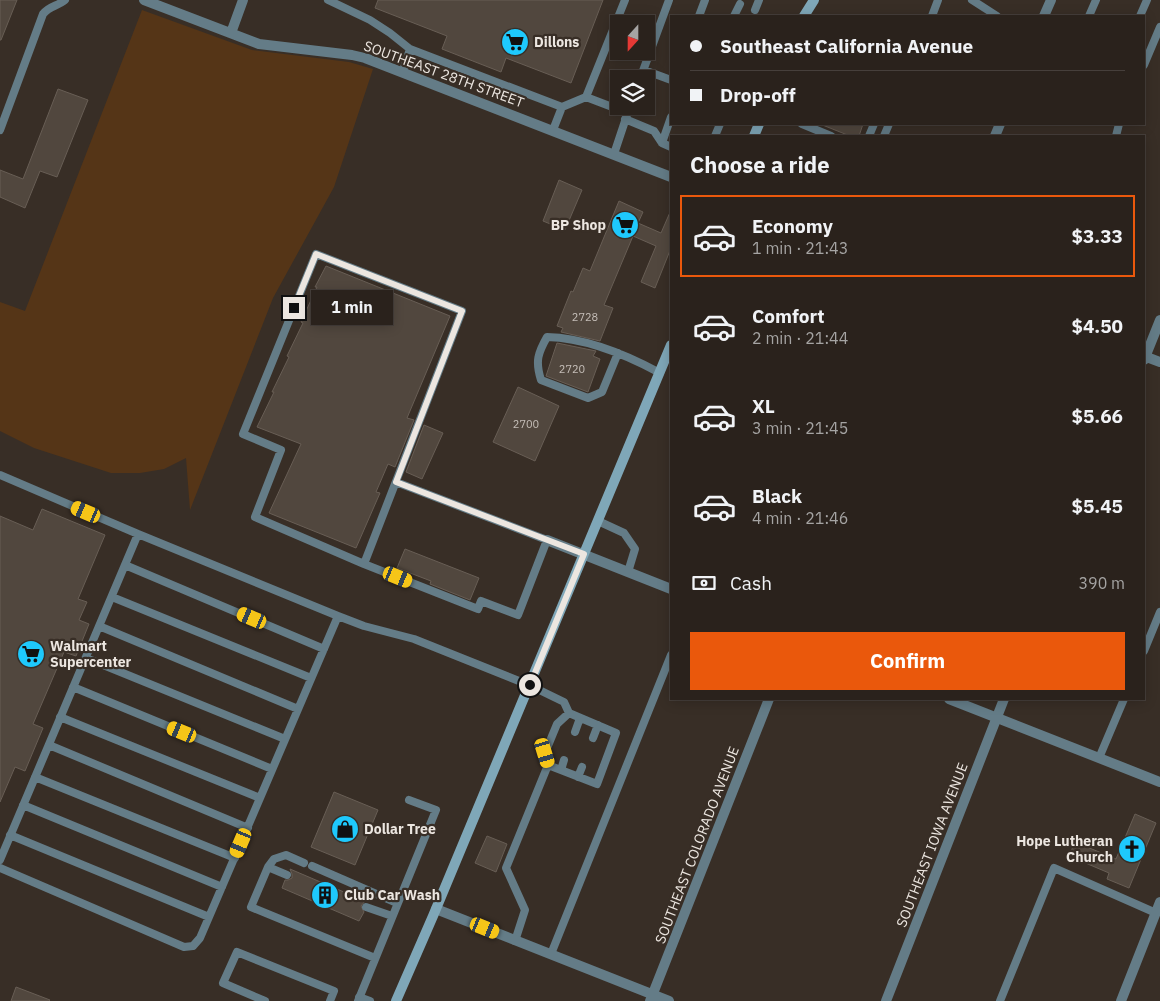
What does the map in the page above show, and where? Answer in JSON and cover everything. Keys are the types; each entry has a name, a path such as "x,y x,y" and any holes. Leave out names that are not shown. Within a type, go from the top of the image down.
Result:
{"main road":[{"path":"396,1001 670,348"}],"street":[{"name":"SOUTHEAST 28TH STREET","path":"144,0 259,44 359,56 670,177"},
{"path":"230,33 243,0"},
{"path":"1044,15 1051,0"},
{"path":"1145,356 1160,320"},
{"path":"1145,358 1160,362"},
{"path":"548,540 670,589"},
{"name":"SOUTHEAST COLORADO AVENUE","path":"651,998 769,700"},
{"path":"952,700 1160,782"},
{"name":"SOUTHEAST IOWA AVENUE","path":"886,1001 1004,700"},
{"path":"1121,1001 1160,902"},
{"path":"436,909 551,954 651,998 669,1001"}],"lane":[{"path":"0,130 43,14 52,6 60,4 65,0"},
{"path":"328,0 370,20 410,49 562,107 586,97 610,106"},
{"path":"586,97 625,0"},
{"path":"644,70 669,0"},
{"path":"699,15 705,0"},
{"path":"755,10 759,0"},
{"path":"932,15 938,0"},
{"path":"972,0 995,15"},
{"path":"1089,15 1096,0"},
{"path":"1140,15 1147,0"},
{"path":"734,15 740,4"},
{"path":"1145,64 1160,27"},
{"path":"403,72 410,49"},
{"path":"655,74 670,80"},
{"path":"553,130 562,107"},
{"path":"614,154 627,115"},
{"path":"631,115 654,131 662,143 670,146"},
{"path":"662,143 670,120"},
{"path":"804,125 829,135"},
{"path":"364,564 462,311 316,254 243,434 281,450 255,516 364,564 478,609 481,601 518,615 548,540 396,482"},
{"path":"618,353 602,392 588,398 541,380 537,369 538,352 547,337 568,337 607,348 618,353 660,373"},
{"path":"0,475 338,616 364,626 414,639 530,685 564,702 570,713 616,733 596,784 548,765"},
{"path":"598,521 624,533 635,549 628,572"},
{"path":"0,860 138,534"},
{"path":"125,565 324,649"},
{"path":"112,597 311,678"},
{"path":"1145,649 1160,612"},
{"path":"0,868 184,947 194,946 222,888 338,616"},
{"path":"99,626 298,709"},
{"path":"551,954 670,657"},
{"path":"86,658 285,739"},
{"path":"73,687 272,769"},
{"path":"1099,758 1124,700"},
{"path":"515,940 525,910 506,868 548,765 545,753 557,724 570,713"},
{"path":"60,717 260,798"},
{"path":"575,732 580,718"},
{"path":"593,738 598,725"},
{"path":"49,745 248,828"},
{"path":"561,770 564,760"},
{"path":"578,777 582,767"},
{"path":"35,777 235,858"},
{"path":"370,1001 358,999 436,810 409,800"},
{"path":"23,806 222,888"},
{"path":"10,835 209,917"},
{"path":"375,958 251,907 268,867 274,858 286,855 398,902"},
{"path":"268,867 287,875"},
{"path":"1000,1001 1054,868 1156,913"},
{"path":"366,907 392,916"},
{"path":"265,1001 223,983 237,952 334,991 330,1001"}],"shaded area":[{"path":"142,10 252,50 349,62 373,69 334,187 273,298 190,510 186,458 164,469 140,473 111,473 34,448 0,431 0,302 25,311"}],"building":[{"path":"0,0 17,0 1,40 0,40"},
{"name":"Dillons","path":"378,0 603,0 571,83 506,58 501,72 442,49 447,36 375,8"},
{"path":"58,89 88,100 57,177 40,171 25,208 0,197 0,170 23,179"},
{"path":"822,125 863,125 859,135 848,135"},
{"path":"559,180 582,190 565,230 543,221"},
{"path":"619,201 643,212 638,223 661,233 670,212 670,250 655,288 641,282 656,246 633,236 604,305 613,308 600,341 561,332 563,328 557,326 571,291 573,292 583,268 590,271"},
{"path":"326,266 450,316 407,418 414,420 395,467 388,464 376,492 380,493 356,548 269,513 301,444 257,427 289,357 287,356 303,323 301,322 317,287 315,287"},
{"path":"557,343 596,351 593,356 600,359 588,392 546,376"},
{"path":"518,387 559,406 535,461 493,442"},
{"path":"424,425 443,433 422,479 406,472"},
{"name":"Walmart Supercenter","path":"42,509 105,535 78,599 87,602 79,620 89,624 76,656 64,652 33,724 43,728 25,771 15,767 0,802 0,516 33,530"},
{"path":"405,549 479,578 470,600 430,584 431,581 397,568"},
{"name":"Dollar Tree","path":"334,792 378,810 355,865 311,847"},
{"name":"Hope Lutheran Church","path":"1135,814 1156,823 1129,888 1107,879 1109,873 1069,856 1075,842 1116,859"},
{"path":"487,836 507,844 496,872 475,863"},
{"name":"Club Car Wash","path":"290,869 365,901 361,906 364,912 359,921 282,888 285,880 292,878"},
{"path":"16,987 50,1000 11,1001"}],"place":[{"name":"Dillons","path":"515,42"},
{"name":"BP Shop","path":"625,225"},
{"name":"Walmart Supercenter","path":"31,654"},
{"name":"Dollar Tree","path":"345,829"},
{"name":"Hope Lutheran Church","path":"1132,849"},
{"name":"Club Car Wash","path":"325,895"}],"route":[{"path":"294,308 316,254 462,311 396,482 584,554 530,685"}]}
